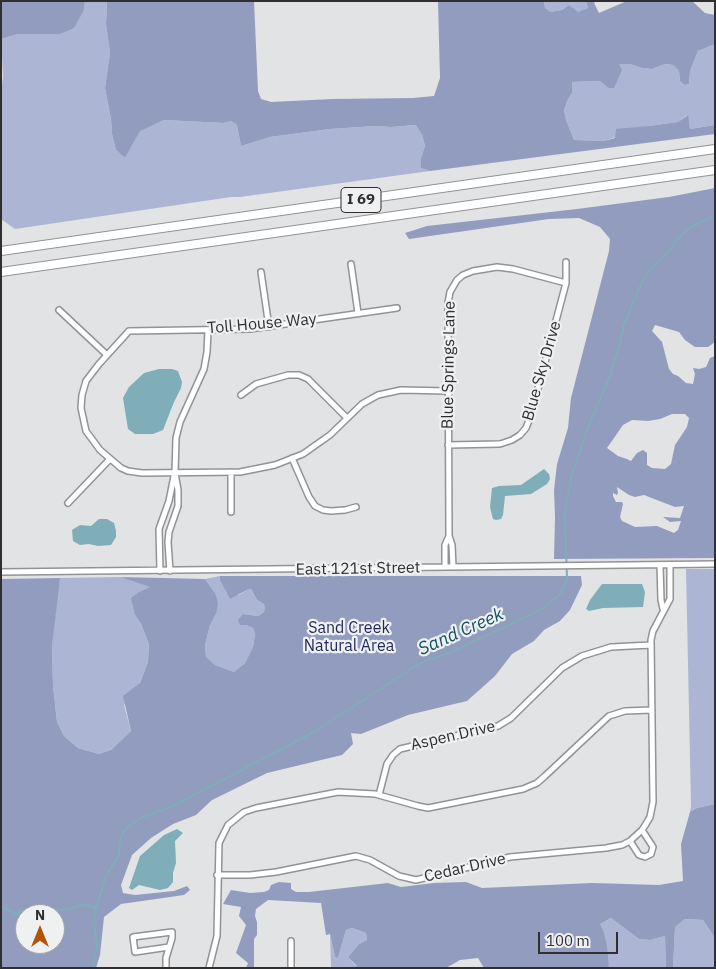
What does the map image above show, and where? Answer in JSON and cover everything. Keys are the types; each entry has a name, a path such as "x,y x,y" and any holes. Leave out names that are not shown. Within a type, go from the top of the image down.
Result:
{"highway":[{"name":"I 69","path":"1,251 715,149"},
{"name":"I 69","path":"1,272 715,170"}],"street":[{"name":"Blue Sky Drive","path":"448,445 500,444 512,440 526,428 531,416 566,284 566,262"},
{"path":"351,264 358,313"},
{"name":"Blue Springs Lane","path":"453,567 452,545 449,536 448,445 448,303 450,292 457,280 463,275 497,267 513,269 566,284"},
{"path":"261,272 269,327"},
{"name":"Toll House Way","path":"397,308 269,327 129,331 86,381 81,408 84,426 89,437 110,459 128,472 142,474 231,472 266,468 292,458 321,441 367,400 383,393 401,390 448,391"},
{"path":"59,310 107,355"},
{"path":"170,571 168,538 178,506 175,451 178,430 204,369 208,330"},
{"path":"240,395 256,384 288,375 299,375 308,379 347,418"},
{"path":"292,458 309,497 315,506 331,511 356,507"},
{"path":"68,503 110,459"},
{"path":"231,472 231,512"},
{"path":"160,571 159,529 169,501 175,473"},
{"name":"Blue Springs Lane","path":"445,567 445,545 449,536"},
{"name":"East 121st Street","path":"1,572 715,564"},
{"path":"660,565 660,600 664,608"},
{"name":"Cedar Drive","path":"217,874 250,875 276,872 356,856 370,860 399,876 416,880 510,857 606,848 622,845 630,841 642,830 650,817 653,802 651,645 653,631 670,599 670,565"},
{"name":"Aspen Drive","path":"379,795 388,762 400,749 498,726 511,718 562,668 582,656 611,647 651,645"},
{"path":"209,968 218,936 217,851 221,836 233,820 244,812 338,792 379,795 428,808 523,789 537,783 609,716 618,712 652,710"},
{"path":"630,841 640,855 645,857 652,854 653,846 642,830"},
{"path":"166,968 166,958 172,938 172,932 133,937 135,952 169,947"},
{"path":"291,941 291,968"}],"shaded area":[{"path":"85,1 107,1 106,24 110,53 105,88 116,150 125,158 140,130 164,120 224,123 231,121 237,125 241,146 270,137 330,129 416,125 422,135 425,146 421,158 421,168 430,171 231,197 15,229 1,219 1,94 3,76 1,39 18,34 60,34 84,10"},
{"path":"544,1 586,1 588,8 578,13 569,5 562,10 551,12 545,8"},
{"path":"715,44 715,125 690,129 687,115 678,122 649,126 604,141 574,140 564,110 572,93 572,82 600,81 608,88 618,64 630,64 652,69 665,64 673,65 679,71 680,81 684,85 689,84 690,71 698,51"},
{"path":"159,369 178,371 182,382 181,388 163,430 153,434 135,434 128,429 123,398 129,387 144,373"},
{"path":"544,469 549,474 550,479 547,484 531,494 505,496 501,519 493,519 490,507 492,488 521,485"},
{"path":"99,519 107,519 114,523 116,537 111,545 80,545 73,541 72,530 80,525 91,526"},
{"path":"686,569 715,569 715,804 697,808 690,812 691,806"},
{"path":"220,576 227,594 239,595 251,589 257,600 264,604 266,608 258,616 243,614 246,625 253,628 255,634 253,647 245,663 234,672 214,665 206,657 205,645 210,625 216,614 215,593 205,579"},
{"path":"120,577 151,587 139,592 135,615 149,644 148,662 140,683 124,705 131,731 111,750 99,754 78,748 64,736 57,722 53,686 52,647 57,597 60,578"},
{"path":"602,584 642,584 645,592 643,607 603,608 589,611 586,609 590,600"},
{"path":"177,829 183,833 175,841 176,863 173,882 168,888 160,890 139,885 132,890 129,888 140,856 164,835"},
{"path":"611,918 639,939 650,940 665,936 666,968 609,968 600,924"},
{"path":"685,919 703,920 715,938 715,968 673,968 675,927"},
{"path":"352,928 366,933 367,940 359,944 348,957 357,967 331,968 330,934 335,957 338,958 346,930"}],"green space":[{"path":"1,1 85,1 84,10 74,28 60,34 18,34 1,39"},
{"path":"107,1 254,1 258,91 261,99 271,102 434,96 440,78 438,1 544,1 545,8 551,12 562,10 569,5 578,12 588,8 586,1 594,1 599,13 627,1 692,1 705,13 715,15 715,44 698,51 690,71 689,84 684,85 680,81 679,71 673,65 665,64 652,69 630,64 619,64 622,70 614,88 608,88 600,81 572,82 572,93 564,110 574,140 604,141 615,138 616,129 678,122 688,115 690,129 715,125 715,134 430,171 421,168 421,158 425,146 422,135 416,125 330,129 270,137 241,146 237,125 231,121 224,123 164,120 140,131 125,158 116,150 105,88 110,53 106,24"},
{"path":"715,188 715,342 708,347 695,347 685,340 679,332 655,325 652,331 662,342 669,369 686,383 693,384 695,374 693,368 706,367 710,358 715,356 715,558 554,559 554,490 557,464 568,428 571,398 609,251 610,239 600,227 579,218 549,219 409,239 405,233 427,226 669,197","holes":["672,414 685,414 689,418 687,427 675,445 671,464 665,469 652,468 647,465 647,453 643,450 637,453 631,461 618,456 607,448 623,425 632,420 648,421","617,487 635,497 644,495 675,507 684,506 680,518 663,517 670,522 681,521 678,530 674,533 657,526 635,527 622,521 620,517 623,504 622,502 616,502 613,496 613,493 617,495 618,493"]},
{"name":"Sand Creek Natural Area","path":"220,576 581,576 582,585 570,610 560,621 544,630 534,641 512,654 495,676 467,701 408,715 361,734 351,733 353,744 342,755 267,773 212,800 196,815 173,824 151,838 132,855 121,885 123,893 135,895 174,891 187,886 190,890 184,895 121,904 104,917 100,955 96,968 1,968 1,579 60,578 52,647 53,686 57,722 64,736 78,748 99,754 111,750 131,731 123,696 140,683 148,662 149,644 135,615 131,598 150,587 120,577 205,579 215,593 218,603 205,645 206,657 215,665 234,672 245,663 253,647 255,634 253,628 240,625 238,620 243,614 258,616 264,612 265,608 264,604 257,600 251,589 230,599 220,580"},
{"path":"715,804 715,938 703,920 685,919 675,927 673,968 666,968 665,936 650,940 639,939 611,918 600,924 607,946 609,968 484,968 478,958 460,960 446,968 351,968 357,966 348,957 359,944 367,940 366,933 352,928 346,930 338,958 335,957 330,934 326,935 321,903 268,900 256,909 257,935 254,939 254,968 246,968 248,963 236,953 246,925 239,916 241,907 223,904 231,890 250,893 264,892 269,890 271,885 279,882 291,883 291,889 296,892 309,892 388,883 401,887 466,882 482,888 592,883 659,885 683,881 681,844 690,812 697,808"}],"waterway":[{"name":"Sand Creek","path":"93,968 97,946 94,921 96,908 106,876 119,855 123,832 130,825 141,818 173,806 314,732 422,662 450,653 534,613 546,606 561,593 567,579 565,513 571,477 588,427 610,376 624,324 642,282 652,267 659,262 678,238 688,229 715,215"},
{"path":"1,906 17,914 20,911 32,913 71,909 86,905 96,908"}]}
